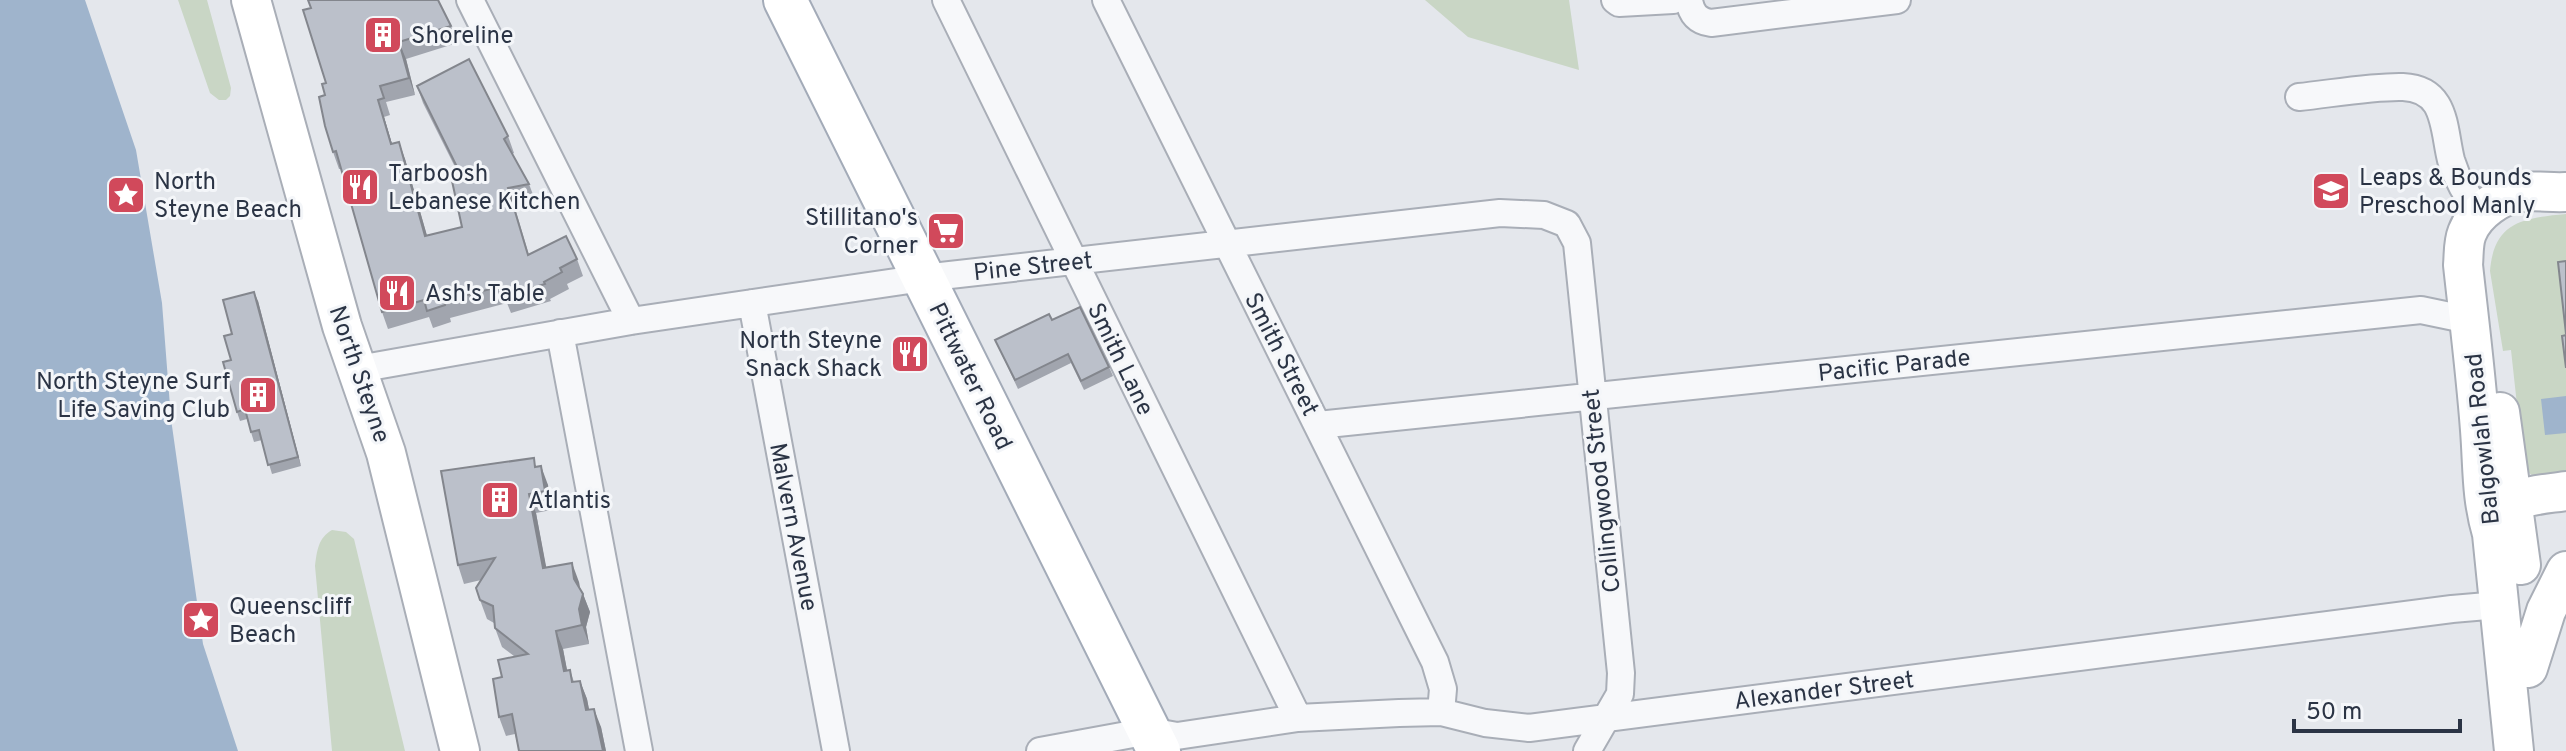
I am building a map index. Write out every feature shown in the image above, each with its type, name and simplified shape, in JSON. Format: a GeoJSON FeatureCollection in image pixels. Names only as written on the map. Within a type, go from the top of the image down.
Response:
{"type":"FeatureCollection","features":[{"type":"Feature","properties":{"kind":"main road","name":"North Steyne"},"geometry":{"type":"LineString","coordinates":[[251,0],[342,326],[386,453],[460,751]]}},
{"type":"Feature","properties":{"kind":"main road","name":"Pittwater Road"},"geometry":{"type":"LineString","coordinates":[[785,0],[1154,741]]}},
{"type":"Feature","properties":{"kind":"main road","name":"Balgowlah Road"},"geometry":{"type":"LineString","coordinates":[[2514,751],[2492,534],[2483,494],[2481,432],[2463,265],[2465,241],[2471,225],[2481,214],[2508,195],[2561,192]]}},
{"type":"Feature","properties":{"kind":"main road","name":"Balgowlah Road"},"geometry":{"type":"LineString","coordinates":[[2539,751],[2528,668],[2522,573],[2486,301],[2484,252],[2489,237],[2500,225],[2561,192]]}},
{"type":"Feature","properties":{"kind":"main road"},"geometry":{"type":"LineString","coordinates":[[2492,534],[2498,517],[2513,501],[2566,491]]}},
{"type":"Feature","properties":{"kind":"main road"},"geometry":{"type":"LineString","coordinates":[[2528,668],[2546,611],[2566,571]]}},
{"type":"Feature","properties":{"kind":"street"},"geometry":{"type":"LineString","coordinates":[[470,0],[631,321]]}},
{"type":"Feature","properties":{"kind":"street","name":"Smith Lane"},"geometry":{"type":"LineString","coordinates":[[946,0],[1298,718]]}},
{"type":"Feature","properties":{"kind":"street","name":"Smith Street"},"geometry":{"type":"LineString","coordinates":[[1106,0],[1435,662],[1443,689],[1441,712]]}},
{"type":"Feature","properties":{"kind":"street"},"geometry":{"type":"LineString","coordinates":[[1615,0],[1619,3],[1673,0]]}},
{"type":"Feature","properties":{"kind":"street"},"geometry":{"type":"LineString","coordinates":[[1689,0],[1696,17],[1711,23],[1897,0]]}},
{"type":"Feature","properties":{"kind":"street"},"geometry":{"type":"LineString","coordinates":[[2299,97],[2404,87],[2426,93],[2440,108],[2452,163],[2468,199],[2481,214]]}},
{"type":"Feature","properties":{"kind":"street","name":"Pine Street"},"geometry":{"type":"LineString","coordinates":[[358,369],[631,321],[923,278],[1500,213],[1544,215],[1567,224]]}},
{"type":"Feature","properties":{"kind":"street","name":"Collingwood Street"},"geometry":{"type":"LineString","coordinates":[[1567,224],[1577,243],[1621,673],[1620,694],[1587,751]]}},
{"type":"Feature","properties":{"kind":"street","name":"Malvern Avenue"},"geometry":{"type":"LineString","coordinates":[[752,303],[836,751]]}},
{"type":"Feature","properties":{"kind":"street","name":"Pacific Parade"},"geometry":{"type":"LineString","coordinates":[[1318,425],[2421,310],[2469,320]]}},
{"type":"Feature","properties":{"kind":"street"},"geometry":{"type":"LineString","coordinates":[[560,333],[639,751]]}},
{"type":"Feature","properties":{"kind":"street","name":"Alexander Street"},"geometry":{"type":"LineString","coordinates":[[1040,751],[1154,741],[1298,718],[1441,712],[1485,723],[1529,728],[2499,605]]}},
{"type":"Feature","properties":{"kind":"green space"},"geometry":{"type":"Polygon","coordinates":[[[178,0],[207,0],[231,88],[226,100],[219,100],[210,93],[178,0]]]}},
{"type":"Feature","properties":{"kind":"green space"},"geometry":{"type":"Polygon","coordinates":[[[1425,0],[1569,0],[1579,70],[1468,37],[1425,0]]]}},
{"type":"Feature","properties":{"kind":"green space"},"geometry":{"type":"Polygon","coordinates":[[[2566,214],[2566,473],[2533,476],[2524,469],[2511,350],[2503,351],[2490,271],[2498,242],[2514,225],[2566,214]]]}},
{"type":"Feature","properties":{"kind":"green space"},"geometry":{"type":"Polygon","coordinates":[[[332,530],[346,532],[354,539],[405,751],[332,751],[315,566],[321,541],[332,530]]]}},
{"type":"Feature","properties":{"kind":"water"},"geometry":{"type":"Polygon","coordinates":[[[0,0],[85,0],[136,150],[162,303],[171,419],[203,644],[238,751],[0,751],[0,0]]]}},
{"type":"Feature","properties":{"kind":"water"},"geometry":{"type":"Polygon","coordinates":[[[2566,396],[2566,433],[2545,435],[2541,399],[2566,396]]]}},
{"type":"Feature","properties":{"kind":"building"},"geometry":{"type":"Polygon","coordinates":[[[308,0],[438,0],[451,26],[399,42],[409,78],[380,86],[384,98],[378,100],[391,144],[399,142],[425,236],[462,227],[452,181],[462,177],[417,86],[469,59],[508,136],[504,139],[529,184],[508,188],[528,255],[566,236],[577,259],[560,268],[562,272],[545,284],[505,296],[502,286],[444,301],[445,305],[427,311],[424,300],[382,312],[336,151],[333,152],[325,126],[319,97],[325,95],[322,84],[326,83],[303,10],[311,8],[308,0]]]}},
{"type":"Feature","properties":{"kind":"building"},"geometry":{"type":"Polygon","coordinates":[[[2566,261],[2566,334],[2558,262],[2566,261]]]}},
{"type":"Feature","properties":{"kind":"building","name":"North Steyne Surf Life Saving Club"},"geometry":{"type":"Polygon","coordinates":[[[254,292],[298,457],[268,465],[259,430],[251,432],[245,409],[237,412],[223,362],[231,360],[224,336],[232,334],[223,300],[254,292]]]}},
{"type":"Feature","properties":{"kind":"building"},"geometry":{"type":"Polygon","coordinates":[[[1080,307],[1109,367],[1081,381],[1068,354],[1015,380],[995,340],[1049,314],[1052,320],[1080,307]]]}},
{"type":"Feature","properties":{"kind":"building"},"geometry":{"type":"Polygon","coordinates":[[[2566,335],[2566,368],[2562,336],[2566,335]]]}},
{"type":"Feature","properties":{"kind":"building"},"geometry":{"type":"Polygon","coordinates":[[[534,458],[535,467],[541,466],[545,491],[529,494],[543,568],[572,563],[574,579],[583,594],[579,609],[582,625],[556,631],[564,671],[570,670],[572,682],[580,681],[586,710],[594,709],[603,751],[519,751],[512,714],[499,717],[493,679],[502,677],[498,660],[528,654],[495,628],[493,606],[480,600],[476,588],[495,558],[458,565],[441,471],[534,458]]]}},
{"type":"Feature","properties":{"kind":"place","name":"Shoreline"},"geometry":{"type":"Point","coordinates":[383,35]}},
{"type":"Feature","properties":{"kind":"place","name":"Tarboosh Lebanese Kitchen"},"geometry":{"type":"Point","coordinates":[360,187]}},
{"type":"Feature","properties":{"kind":"place","name":"Leaps & Bounds Preschool Manly"},"geometry":{"type":"Point","coordinates":[2331,191]}},
{"type":"Feature","properties":{"kind":"place","name":"North Steyne Beach"},"geometry":{"type":"Point","coordinates":[126,195]}},
{"type":"Feature","properties":{"kind":"place","name":"Stillitano's Corner"},"geometry":{"type":"Point","coordinates":[946,231]}},
{"type":"Feature","properties":{"kind":"place","name":"Ash's Table"},"geometry":{"type":"Point","coordinates":[397,293]}},
{"type":"Feature","properties":{"kind":"place","name":"North Steyne Snack Shack"},"geometry":{"type":"Point","coordinates":[910,354]}},
{"type":"Feature","properties":{"kind":"place","name":"North Steyne Surf Life Saving Club"},"geometry":{"type":"Point","coordinates":[258,395]}},
{"type":"Feature","properties":{"kind":"place","name":"Atlantis"},"geometry":{"type":"Point","coordinates":[500,500]}},
{"type":"Feature","properties":{"kind":"place","name":"Queenscliff Beach"},"geometry":{"type":"Point","coordinates":[201,620]}}]}
